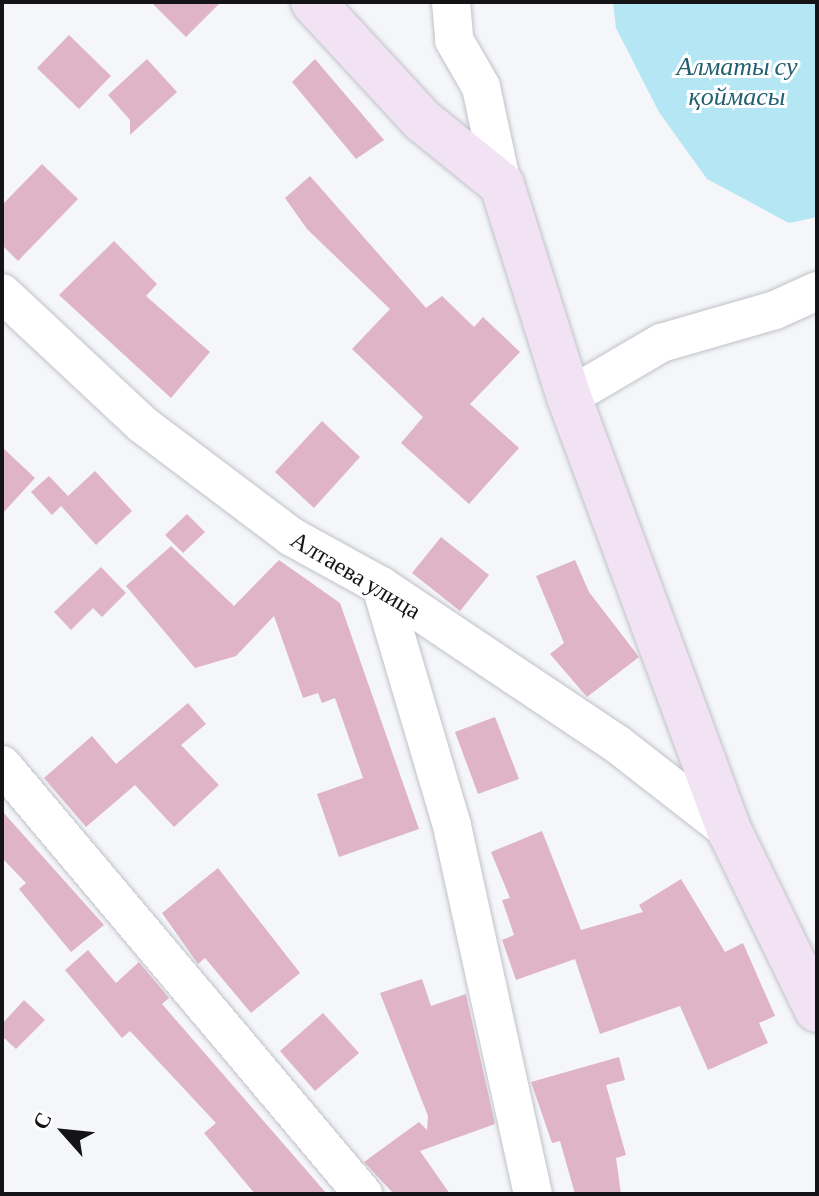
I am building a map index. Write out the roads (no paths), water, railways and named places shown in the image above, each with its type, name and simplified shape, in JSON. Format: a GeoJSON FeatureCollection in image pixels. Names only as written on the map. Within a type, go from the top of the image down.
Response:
{"type":"FeatureCollection","features":[{"type":"Feature","properties":{"kind":"street"},"geometry":{"type":"LineString","coordinates":[[313,2],[423,121],[502,185]]}},
{"type":"Feature","properties":{"kind":"street"},"geometry":{"type":"LineString","coordinates":[[451,2],[454,40],[481,87],[502,185],[569,397],[730,832],[817,1010]]}},
{"type":"Feature","properties":{"kind":"street"},"geometry":{"type":"LineString","coordinates":[[569,397],[661,343],[775,310],[817,291]]}},
{"type":"Feature","properties":{"kind":"street","name":"Алтаева улица"},"geometry":{"type":"LineString","coordinates":[[2,293],[153,433],[292,537],[381,586],[617,744],[730,832]]}},
{"type":"Feature","properties":{"kind":"street"},"geometry":{"type":"LineString","coordinates":[[381,586],[452,826],[533,1194]]}},
{"type":"Feature","properties":{"kind":"street"},"geometry":{"type":"LineString","coordinates":[[2,765],[363,1194]]}},
{"type":"Feature","properties":{"kind":"water","name":"Алматы су қоймасы"},"geometry":{"type":"Polygon","coordinates":[[[613,2],[817,2],[817,217],[789,223],[707,179],[659,112],[616,28],[613,2]]]}}]}
